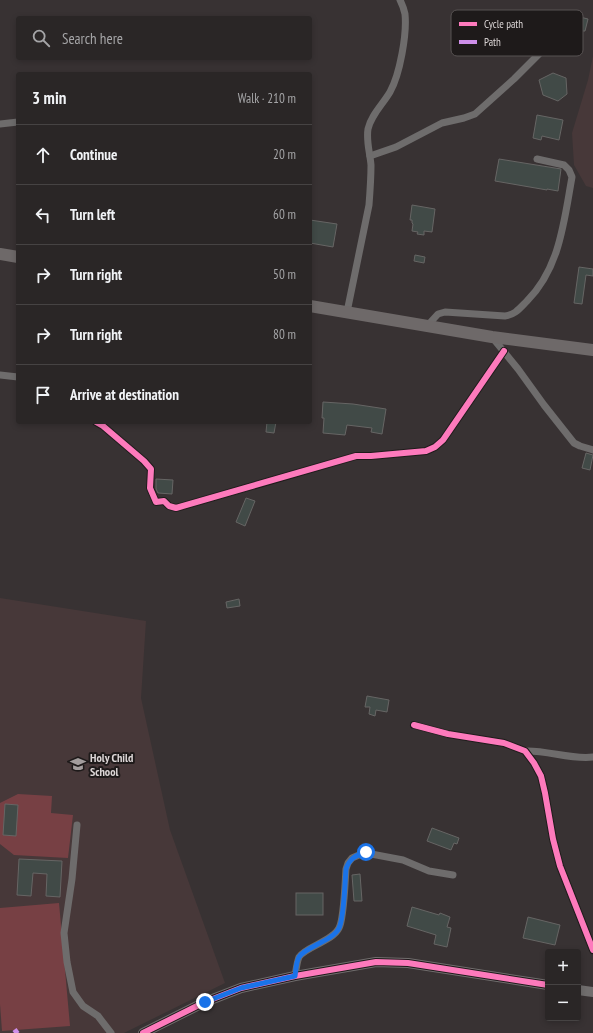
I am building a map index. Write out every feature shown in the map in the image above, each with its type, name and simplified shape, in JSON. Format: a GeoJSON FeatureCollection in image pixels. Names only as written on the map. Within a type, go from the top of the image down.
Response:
{"type":"FeatureCollection","features":[{"type":"Feature","properties":{"kind":"highway"},"geometry":{"type":"LineString","coordinates":[[0,254],[16,257]]}},
{"type":"Feature","properties":{"kind":"highway"},"geometry":{"type":"LineString","coordinates":[[312,306],[492,337],[593,350]]}},
{"type":"Feature","properties":{"kind":"street"},"geometry":{"type":"LineString","coordinates":[[347,312],[371,189],[370,156],[367,137],[369,127],[394,84],[406,30],[405,12],[400,0]]}},
{"type":"Feature","properties":{"kind":"street"},"geometry":{"type":"LineString","coordinates":[[370,156],[396,147],[442,123],[474,114],[514,79],[537,56]]}},
{"type":"Feature","properties":{"kind":"street"},"geometry":{"type":"LineString","coordinates":[[0,124],[16,122]]}},
{"type":"Feature","properties":{"kind":"street"},"geometry":{"type":"LineString","coordinates":[[427,326],[438,314],[445,312],[505,316],[512,315],[537,291],[555,258],[572,177],[569,170],[564,165],[537,160]]}},
{"type":"Feature","properties":{"kind":"street"},"geometry":{"type":"LineString","coordinates":[[492,337],[574,443],[593,450]]}},
{"type":"Feature","properties":{"kind":"street"},"geometry":{"type":"LineString","coordinates":[[100,424],[144,461],[151,470],[150,488],[156,502],[164,501],[169,506],[176,508],[356,456],[426,451],[435,447],[443,440],[504,351]]}},
{"type":"Feature","properties":{"kind":"street"},"geometry":{"type":"LineString","coordinates":[[0,375],[16,377]]}},
{"type":"Feature","properties":{"kind":"street"},"geometry":{"type":"LineString","coordinates":[[414,725],[448,734],[504,743],[525,751],[536,751],[577,757],[593,757]]}},
{"type":"Feature","properties":{"kind":"street"},"geometry":{"type":"LineString","coordinates":[[525,751],[541,776],[553,839],[560,866],[593,950]]}},
{"type":"Feature","properties":{"kind":"street"},"geometry":{"type":"LineString","coordinates":[[77,825],[72,879],[64,933],[67,962],[73,992],[83,1006],[98,1016],[111,1033]]}},
{"type":"Feature","properties":{"kind":"street"},"geometry":{"type":"LineString","coordinates":[[295,976],[299,957],[302,953],[323,942],[338,930],[342,919],[346,869],[352,858],[366,852],[403,860],[429,871],[453,875]]}},
{"type":"Feature","properties":{"kind":"street"},"geometry":{"type":"LineString","coordinates":[[143,1033],[205,1002],[241,988],[295,976],[376,962],[408,963],[545,985]]}},
{"type":"Feature","properties":{"kind":"street"},"geometry":{"type":"LineString","coordinates":[[581,990],[593,992]]}},
{"type":"Feature","properties":{"kind":"shaded area"},"geometry":{"type":"Polygon","coordinates":[[[593,56],[593,188],[586,186],[574,165],[572,133],[588,80],[593,56]]]}},
{"type":"Feature","properties":{"kind":"shaded area","name":"Holy Child School"},"geometry":{"type":"Polygon","coordinates":[[[0,598],[146,621],[141,698],[170,830],[225,983],[124,1033],[0,1033],[0,598]]]}},
{"type":"Feature","properties":{"kind":"shaded area"},"geometry":{"type":"Polygon","coordinates":[[[18,794],[52,796],[51,813],[73,815],[68,858],[14,855],[0,844],[0,803],[18,794]]]}},
{"type":"Feature","properties":{"kind":"shaded area"},"geometry":{"type":"Polygon","coordinates":[[[59,903],[70,1026],[2,1031],[0,1004],[0,908],[59,903]]]}},
{"type":"Feature","properties":{"kind":"building"},"geometry":{"type":"Polygon","coordinates":[[[583,18],[588,19],[585,31],[583,31],[583,18]]]}},
{"type":"Feature","properties":{"kind":"building"},"geometry":{"type":"Polygon","coordinates":[[[553,73],[566,78],[567,94],[558,101],[543,95],[539,80],[553,73]]]}},
{"type":"Feature","properties":{"kind":"building"},"geometry":{"type":"Polygon","coordinates":[[[537,115],[563,120],[559,140],[542,136],[541,140],[533,138],[537,115]]]}},
{"type":"Feature","properties":{"kind":"building"},"geometry":{"type":"Polygon","coordinates":[[[499,159],[561,169],[558,191],[495,181],[499,159]]]}},
{"type":"Feature","properties":{"kind":"building"},"geometry":{"type":"Polygon","coordinates":[[[412,205],[435,209],[432,232],[424,231],[424,235],[417,234],[418,232],[412,231],[413,224],[412,220],[410,220],[412,205]]]}},
{"type":"Feature","properties":{"kind":"building"},"geometry":{"type":"Polygon","coordinates":[[[312,220],[337,224],[333,247],[312,243],[312,220]]]}},
{"type":"Feature","properties":{"kind":"building"},"geometry":{"type":"Polygon","coordinates":[[[415,255],[425,257],[424,263],[414,261],[415,255]]]}},
{"type":"Feature","properties":{"kind":"building"},"geometry":{"type":"Polygon","coordinates":[[[579,267],[593,269],[593,276],[586,275],[582,304],[574,303],[579,267]]]}},
{"type":"Feature","properties":{"kind":"building"},"geometry":{"type":"Polygon","coordinates":[[[323,402],[353,404],[386,409],[382,434],[371,432],[372,428],[347,425],[345,435],[323,433],[323,402]]]}},
{"type":"Feature","properties":{"kind":"building"},"geometry":{"type":"Polygon","coordinates":[[[267,424],[276,424],[274,433],[266,432],[267,424]]]}},
{"type":"Feature","properties":{"kind":"building"},"geometry":{"type":"Polygon","coordinates":[[[586,453],[593,455],[590,470],[582,468],[586,453]]]}},
{"type":"Feature","properties":{"kind":"building"},"geometry":{"type":"Polygon","coordinates":[[[156,479],[173,480],[172,494],[158,493],[156,489],[156,479]]]}},
{"type":"Feature","properties":{"kind":"building"},"geometry":{"type":"Polygon","coordinates":[[[246,498],[255,501],[245,526],[236,522],[246,498]]]}},
{"type":"Feature","properties":{"kind":"building"},"geometry":{"type":"Polygon","coordinates":[[[239,599],[240,606],[227,608],[226,602],[239,599]]]}},
{"type":"Feature","properties":{"kind":"building"},"geometry":{"type":"Polygon","coordinates":[[[367,696],[389,700],[387,712],[376,710],[375,716],[369,714],[370,707],[365,707],[367,696]]]}},
{"type":"Feature","properties":{"kind":"building"},"geometry":{"type":"Polygon","coordinates":[[[5,804],[18,805],[16,836],[3,835],[5,804]]]}},
{"type":"Feature","properties":{"kind":"building"},"geometry":{"type":"Polygon","coordinates":[[[432,828],[459,838],[457,844],[454,843],[451,850],[427,841],[432,828]]]}},
{"type":"Feature","properties":{"kind":"building"},"geometry":{"type":"Polygon","coordinates":[[[19,859],[62,861],[60,897],[46,896],[47,874],[33,873],[31,896],[17,895],[19,859]]]}},
{"type":"Feature","properties":{"kind":"building"},"geometry":{"type":"Polygon","coordinates":[[[360,874],[362,901],[354,901],[352,875],[360,874]]]}},
{"type":"Feature","properties":{"kind":"building"},"geometry":{"type":"Polygon","coordinates":[[[296,893],[323,893],[323,915],[296,915],[296,893]]]}},
{"type":"Feature","properties":{"kind":"building"},"geometry":{"type":"Polygon","coordinates":[[[412,907],[439,915],[440,913],[450,917],[447,927],[451,928],[447,947],[434,944],[436,935],[407,926],[412,907]]]}},
{"type":"Feature","properties":{"kind":"building"},"geometry":{"type":"Polygon","coordinates":[[[528,917],[560,925],[555,945],[523,938],[528,917]]]}},
{"type":"Feature","properties":{"kind":"marked path"},"geometry":{"type":"LineString","coordinates":[[14,1033],[18,1030]]}},
{"type":"Feature","properties":{"kind":"cycle path"},"geometry":{"type":"LineString","coordinates":[[100,424],[144,461],[151,469],[150,488],[156,502],[164,501],[169,506],[176,508],[356,456],[426,451],[435,447],[443,440],[504,351]]}},
{"type":"Feature","properties":{"kind":"cycle path"},"geometry":{"type":"LineString","coordinates":[[414,725],[448,734],[504,743],[525,751],[541,776],[553,839],[560,866],[593,950]]}},
{"type":"Feature","properties":{"kind":"cycle path"},"geometry":{"type":"LineString","coordinates":[[143,1033],[205,1002],[241,988],[295,976],[376,962],[408,963],[545,985]]}},
{"type":"Feature","properties":{"kind":"place","name":"Holy Child School"},"geometry":{"type":"Point","coordinates":[78,764]}},
{"type":"Feature","properties":{"kind":"route"},"geometry":{"type":"LineString","coordinates":[[205,1002],[241,988],[295,976],[299,957],[302,953],[323,942],[338,930],[342,919],[346,869],[348,863],[352,858],[366,852]]}}]}
